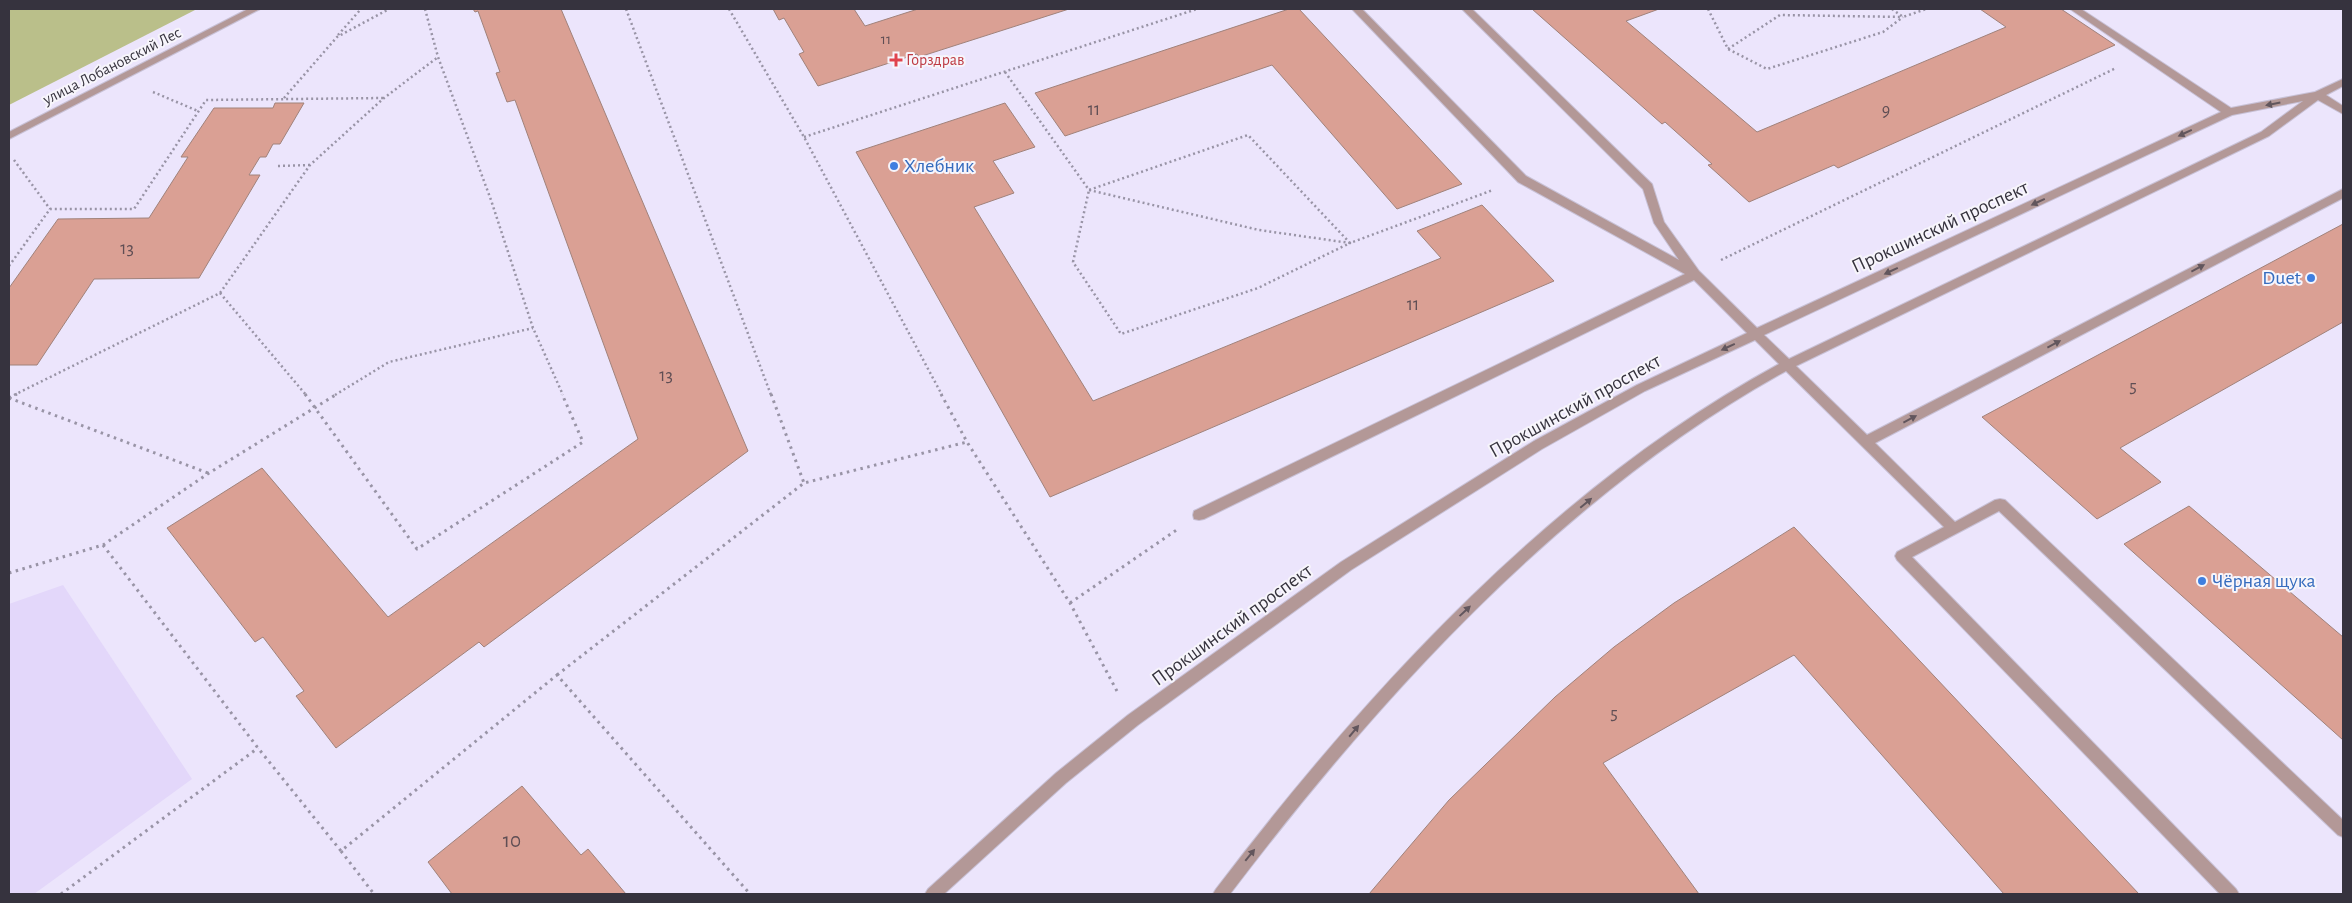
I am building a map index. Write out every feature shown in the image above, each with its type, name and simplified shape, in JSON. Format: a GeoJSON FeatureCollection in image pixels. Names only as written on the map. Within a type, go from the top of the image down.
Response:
{"type":"FeatureCollection","features":[{"type":"Feature","properties":{"kind":"street","name":"улица Лобановский Лес"},"geometry":{"type":"LineString","coordinates":[[9,136],[255,9]]}},
{"type":"Feature","properties":{"kind":"street"},"geometry":{"type":"LineString","coordinates":[[1357,9],[1522,179],[1695,274]]}},
{"type":"Feature","properties":{"kind":"street"},"geometry":{"type":"LineString","coordinates":[[1467,9],[1648,187],[1659,223],[1695,274],[1867,441],[1953,528]]}},
{"type":"Feature","properties":{"kind":"street"},"geometry":{"type":"LineString","coordinates":[[2075,9],[2229,112]]}},
{"type":"Feature","properties":{"kind":"street","name":"Прокшинский проспект"},"geometry":{"type":"LineString","coordinates":[[1221,894],[1248,858],[1384,695],[1458,617],[1534,547],[1608,484],[1685,426],[1788,365],[2265,134],[2318,95],[2343,82]]}},
{"type":"Feature","properties":{"kind":"street"},"geometry":{"type":"LineString","coordinates":[[2318,95],[2343,111]]}},
{"type":"Feature","properties":{"kind":"street","name":"Прокшинский проспект"},"geometry":{"type":"LineString","coordinates":[[933,894],[1061,778],[1133,720],[1346,566],[1438,506],[1538,445],[1641,388],[2229,112],[2318,95]]}},
{"type":"Feature","properties":{"kind":"street"},"geometry":{"type":"LineString","coordinates":[[1867,441],[2343,193]]}},
{"type":"Feature","properties":{"kind":"street"},"geometry":{"type":"LineString","coordinates":[[1199,515],[1695,274]]}},
{"type":"Feature","properties":{"kind":"street"},"geometry":{"type":"LineString","coordinates":[[2231,894],[1902,556],[2000,504],[2343,830]]}},
{"type":"Feature","properties":{"kind":"path"},"geometry":{"type":"LineString","coordinates":[[284,99],[361,9]]}},
{"type":"Feature","properties":{"kind":"path"},"geometry":{"type":"LineString","coordinates":[[336,37],[389,9]]}},
{"type":"Feature","properties":{"kind":"path"},"geometry":{"type":"LineString","coordinates":[[220,293],[316,407],[417,549],[583,442],[533,328],[491,200],[438,57],[424,9]]}},
{"type":"Feature","properties":{"kind":"path"},"geometry":{"type":"LineString","coordinates":[[626,9],[804,483]]}},
{"type":"Feature","properties":{"kind":"path"},"geometry":{"type":"LineString","coordinates":[[729,9],[804,137],[966,442],[1070,603],[1133,720]]}},
{"type":"Feature","properties":{"kind":"path"},"geometry":{"type":"LineString","coordinates":[[804,137],[1197,9]]}},
{"type":"Feature","properties":{"kind":"path"},"geometry":{"type":"LineString","coordinates":[[1708,9],[1728,49],[1767,69],[1883,32],[1904,17],[1926,9]]}},
{"type":"Feature","properties":{"kind":"path"},"geometry":{"type":"LineString","coordinates":[[1892,9],[1904,17]]}},
{"type":"Feature","properties":{"kind":"path"},"geometry":{"type":"LineString","coordinates":[[1728,49],[1780,15],[1904,17]]}},
{"type":"Feature","properties":{"kind":"path"},"geometry":{"type":"LineString","coordinates":[[9,398],[220,293],[310,165],[384,98],[438,57]]}},
{"type":"Feature","properties":{"kind":"path"},"geometry":{"type":"LineString","coordinates":[[1695,274],[2116,68]]}},
{"type":"Feature","properties":{"kind":"path"},"geometry":{"type":"LineString","coordinates":[[1005,72],[1089,190],[1258,230],[1350,243]]}},
{"type":"Feature","properties":{"kind":"path"},"geometry":{"type":"LineString","coordinates":[[120,78],[198,111]]}},
{"type":"Feature","properties":{"kind":"path"},"geometry":{"type":"LineString","coordinates":[[50,209],[134,209],[206,100],[384,98]]}},
{"type":"Feature","properties":{"kind":"path"},"geometry":{"type":"LineString","coordinates":[[1089,190],[1248,135],[1350,243]]}},
{"type":"Feature","properties":{"kind":"path"},"geometry":{"type":"LineString","coordinates":[[9,153],[50,209]]}},
{"type":"Feature","properties":{"kind":"path"},"geometry":{"type":"LineString","coordinates":[[278,166],[310,165]]}},
{"type":"Feature","properties":{"kind":"path"},"geometry":{"type":"LineString","coordinates":[[1089,190],[1072,262],[1120,334],[1258,288],[1350,243],[1522,179]]}},
{"type":"Feature","properties":{"kind":"path"},"geometry":{"type":"LineString","coordinates":[[9,266],[50,209]]}},
{"type":"Feature","properties":{"kind":"path"},"geometry":{"type":"LineString","coordinates":[[9,573],[103,545],[209,473],[388,362],[533,328]]}},
{"type":"Feature","properties":{"kind":"path"},"geometry":{"type":"LineString","coordinates":[[9,398],[209,473]]}},
{"type":"Feature","properties":{"kind":"path"},"geometry":{"type":"LineString","coordinates":[[341,851],[557,676],[804,483],[966,442]]}},
{"type":"Feature","properties":{"kind":"path"},"geometry":{"type":"LineString","coordinates":[[1070,603],[1199,515]]}},
{"type":"Feature","properties":{"kind":"path"},"geometry":{"type":"LineString","coordinates":[[103,545],[258,748],[374,894]]}},
{"type":"Feature","properties":{"kind":"path"},"geometry":{"type":"LineString","coordinates":[[557,676],[750,894]]}},
{"type":"Feature","properties":{"kind":"path"},"geometry":{"type":"LineString","coordinates":[[61,894],[258,748]]}},
{"type":"Feature","properties":{"kind":"shaded area"},"geometry":{"type":"Polygon","coordinates":[[[63,585],[192,779],[34,894],[9,894],[9,604],[63,585]]]}},
{"type":"Feature","properties":{"kind":"green space"},"geometry":{"type":"Polygon","coordinates":[[[9,9],[197,9],[9,105],[9,9]]]}},
{"type":"Feature","properties":{"kind":"building"},"geometry":{"type":"Polygon","coordinates":[[[473,9],[561,9],[748,451],[484,647],[479,642],[336,748],[296,696],[304,691],[263,637],[255,642],[167,528],[262,468],[388,617],[638,439],[515,100],[507,102],[496,73],[500,72],[478,11],[475,12],[473,9]]]}},
{"type":"Feature","properties":{"kind":"building"},"geometry":{"type":"Polygon","coordinates":[[[773,9],[854,9],[865,26],[918,9],[1069,9],[919,57],[917,54],[818,86],[799,54],[804,52],[784,18],[779,20],[773,9]]]}},
{"type":"Feature","properties":{"kind":"building"},"geometry":{"type":"Polygon","coordinates":[[[1289,9],[1299,9],[1462,184],[1397,209],[1272,65],[1065,136],[1035,93],[1289,9]]]}},
{"type":"Feature","properties":{"kind":"building"},"geometry":{"type":"Polygon","coordinates":[[[1532,9],[1659,9],[1626,21],[1757,132],[2006,27],[1980,9],[2061,9],[2115,45],[1838,168],[1834,165],[1749,202],[1708,165],[1712,164],[1665,122],[1662,124],[1532,9]]]}},
{"type":"Feature","properties":{"kind":"building"},"geometry":{"type":"Polygon","coordinates":[[[275,103],[304,103],[280,144],[273,144],[266,157],[260,157],[249,175],[260,175],[199,278],[94,279],[37,365],[9,365],[9,288],[58,219],[149,218],[188,157],[181,157],[214,108],[273,108],[275,103]]]}},
{"type":"Feature","properties":{"kind":"building"},"geometry":{"type":"Polygon","coordinates":[[[1005,103],[1035,147],[993,161],[1014,193],[974,207],[1093,401],[1441,258],[1417,231],[1482,205],[1554,281],[1050,497],[856,152],[1005,103]]]}},
{"type":"Feature","properties":{"kind":"building"},"geometry":{"type":"Polygon","coordinates":[[[2343,224],[2343,322],[2120,448],[2161,482],[2097,519],[1982,417],[2343,224]]]}},
{"type":"Feature","properties":{"kind":"building"},"geometry":{"type":"Polygon","coordinates":[[[2189,506],[2343,637],[2343,740],[2124,544],[2189,506]]]}},
{"type":"Feature","properties":{"kind":"building"},"geometry":{"type":"Polygon","coordinates":[[[1794,527],[2139,894],[2004,894],[1794,655],[1603,763],[1699,894],[1369,894],[1449,800],[1555,697],[1614,647],[1674,603],[1794,527]]]}},
{"type":"Feature","properties":{"kind":"building"},"geometry":{"type":"Polygon","coordinates":[[[522,786],[581,855],[588,849],[626,894],[452,894],[428,862],[522,786]]]}},
{"type":"Feature","properties":{"kind":"place","name":"Горздрав"},"geometry":{"type":"Point","coordinates":[896,60]}},
{"type":"Feature","properties":{"kind":"place","name":"Хлебник"},"geometry":{"type":"Point","coordinates":[894,166]}},
{"type":"Feature","properties":{"kind":"place","name":"Duet"},"geometry":{"type":"Point","coordinates":[2311,278]}},
{"type":"Feature","properties":{"kind":"place","name":"Чёрная щука"},"geometry":{"type":"Point","coordinates":[2202,581]}}]}
